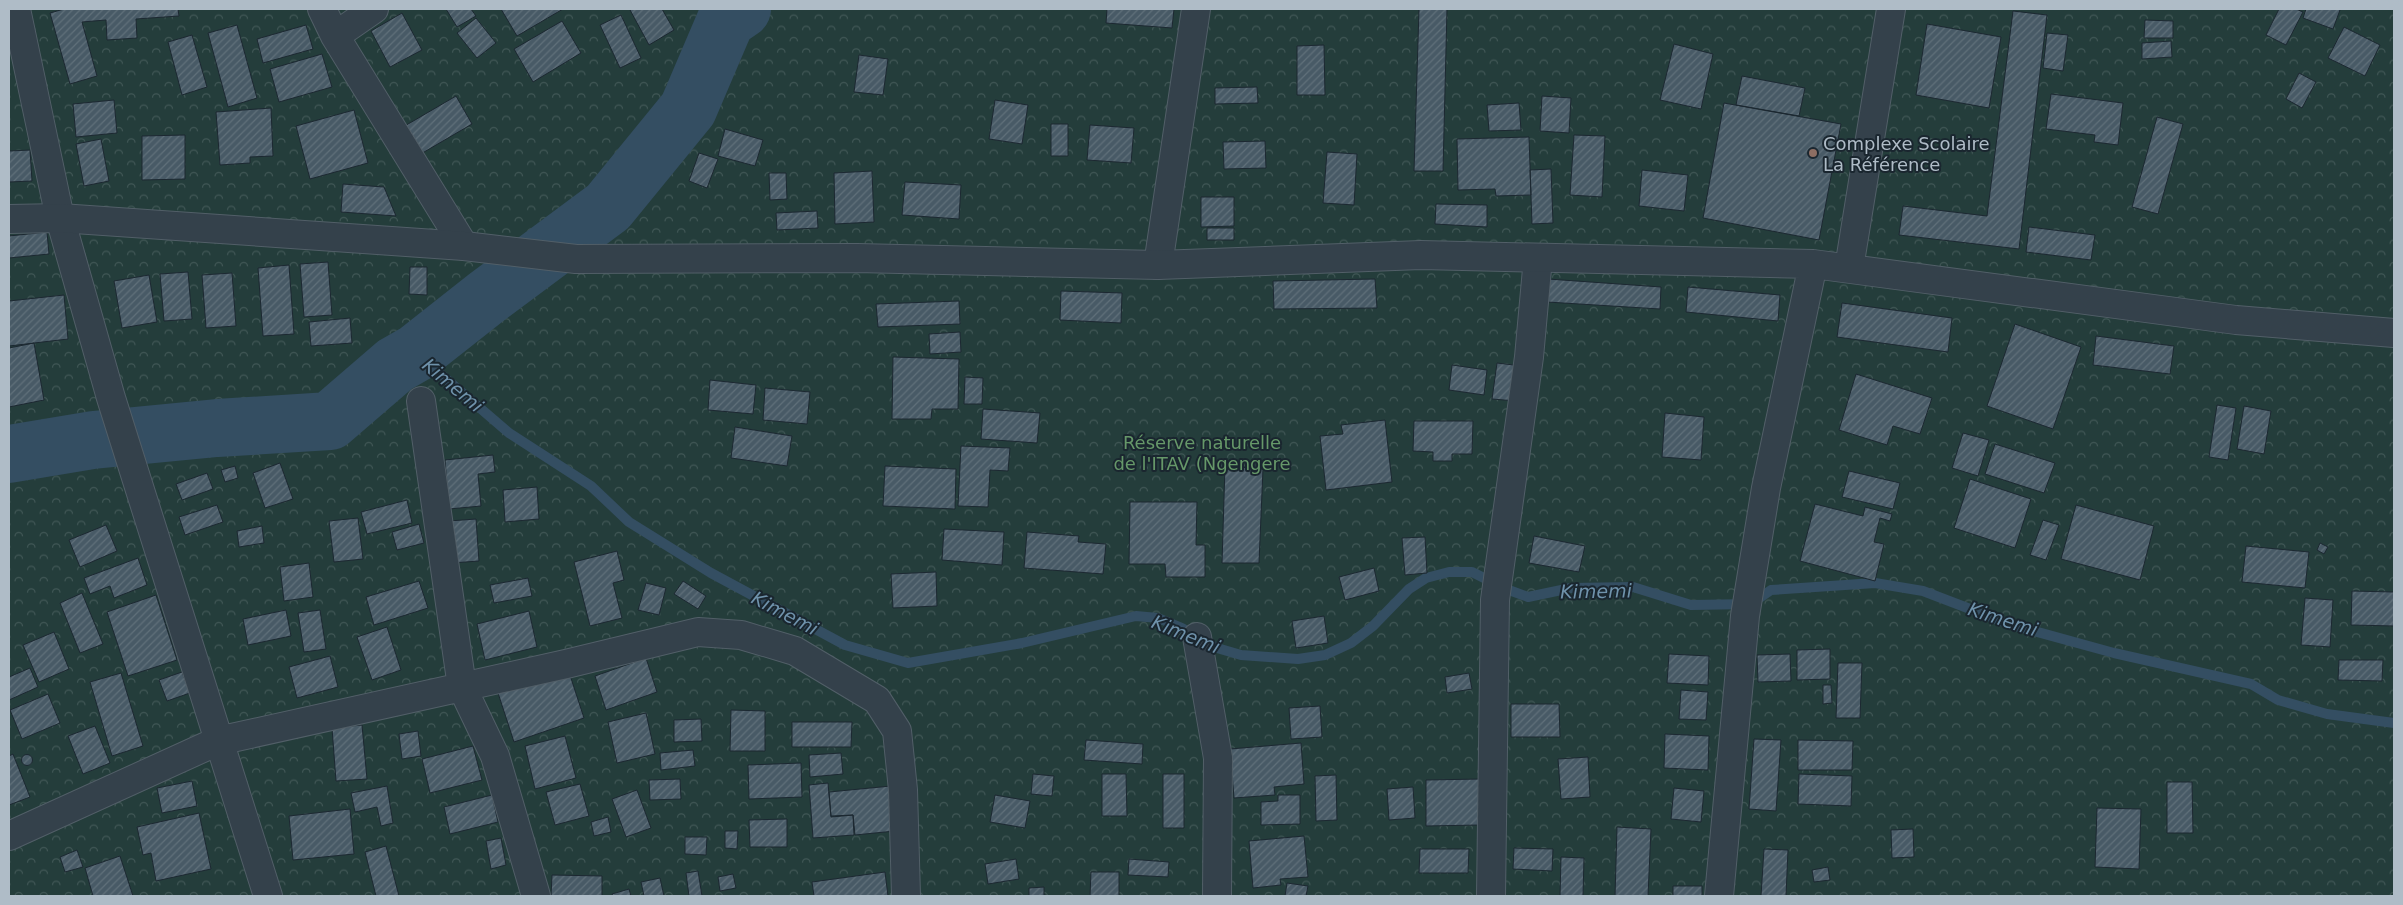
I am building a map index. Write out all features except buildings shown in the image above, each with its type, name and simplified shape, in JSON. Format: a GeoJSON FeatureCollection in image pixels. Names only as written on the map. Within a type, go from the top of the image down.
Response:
{"type":"FeatureCollection","features":[{"type":"Feature","properties":{"kind":"street"},"geometry":{"type":"LineString","coordinates":[[16,9],[60,218],[111,398],[268,896]]}},
{"type":"Feature","properties":{"kind":"street"},"geometry":{"type":"LineString","coordinates":[[322,9],[335,36],[464,246]]}},
{"type":"Feature","properties":{"kind":"street"},"geometry":{"type":"LineString","coordinates":[[335,36],[374,9]]}},
{"type":"Feature","properties":{"kind":"street"},"geometry":{"type":"LineString","coordinates":[[1158,265],[1196,9]]}},
{"type":"Feature","properties":{"kind":"street"},"geometry":{"type":"LineString","coordinates":[[1848,268],[1891,9]]}},
{"type":"Feature","properties":{"kind":"street"},"geometry":{"type":"LineString","coordinates":[[9,219],[60,218],[464,246],[576,259],[858,258],[1158,265],[1421,255],[1813,264],[2236,320],[2394,333]]}},
{"type":"Feature","properties":{"kind":"street"},"geometry":{"type":"LineString","coordinates":[[1491,896],[1494,600],[1529,357],[1538,258]]}},
{"type":"Feature","properties":{"kind":"street"},"geometry":{"type":"LineString","coordinates":[[1720,896],[1749,586],[1766,488],[1813,264]]}},
{"type":"Feature","properties":{"kind":"street"},"geometry":{"type":"LineString","coordinates":[[421,401],[462,687],[495,756],[536,896]]}},
{"type":"Feature","properties":{"kind":"street"},"geometry":{"type":"LineString","coordinates":[[9,836],[218,741],[698,632],[741,635],[795,651],[877,700],[897,731],[903,790],[906,896]]}},
{"type":"Feature","properties":{"kind":"street"},"geometry":{"type":"LineString","coordinates":[[1197,637],[1218,758],[1217,896]]}},
{"type":"Feature","properties":{"kind":"green space","name":"Réserve naturelle de l'ITAV (Ngengere"},"geometry":{"type":"Polygon","coordinates":[[[9,9],[2394,9],[2394,896],[9,896],[9,9]]]}},
{"type":"Feature","properties":{"kind":"waterway"},"geometry":{"type":"LineString","coordinates":[[9,454],[93,440],[217,428],[330,421],[395,365],[416,353],[487,297],[608,207],[688,109],[726,20],[742,9]]}},
{"type":"Feature","properties":{"kind":"waterway","name":"Kimemi"},"geometry":{"type":"LineString","coordinates":[[416,353],[509,433],[591,486],[629,522],[711,573],[845,645],[908,663],[1022,643],[1136,616],[1158,618],[1182,628],[1217,648],[1241,655],[1298,659],[1325,655],[1351,643],[1373,626],[1409,589],[1426,578],[1449,572],[1472,572],[1506,589],[1528,597],[1571,588],[1633,587],[1691,605],[1751,604],[1771,590],[1875,583],[1923,591],[2012,625],[2114,653],[2251,684],[2278,700],[2327,714],[2394,723]]}},
{"type":"Feature","properties":{"kind":"place","name":"Complexe Scolaire La Référence"},"geometry":{"type":"Point","coordinates":[1813,153]}}]}
